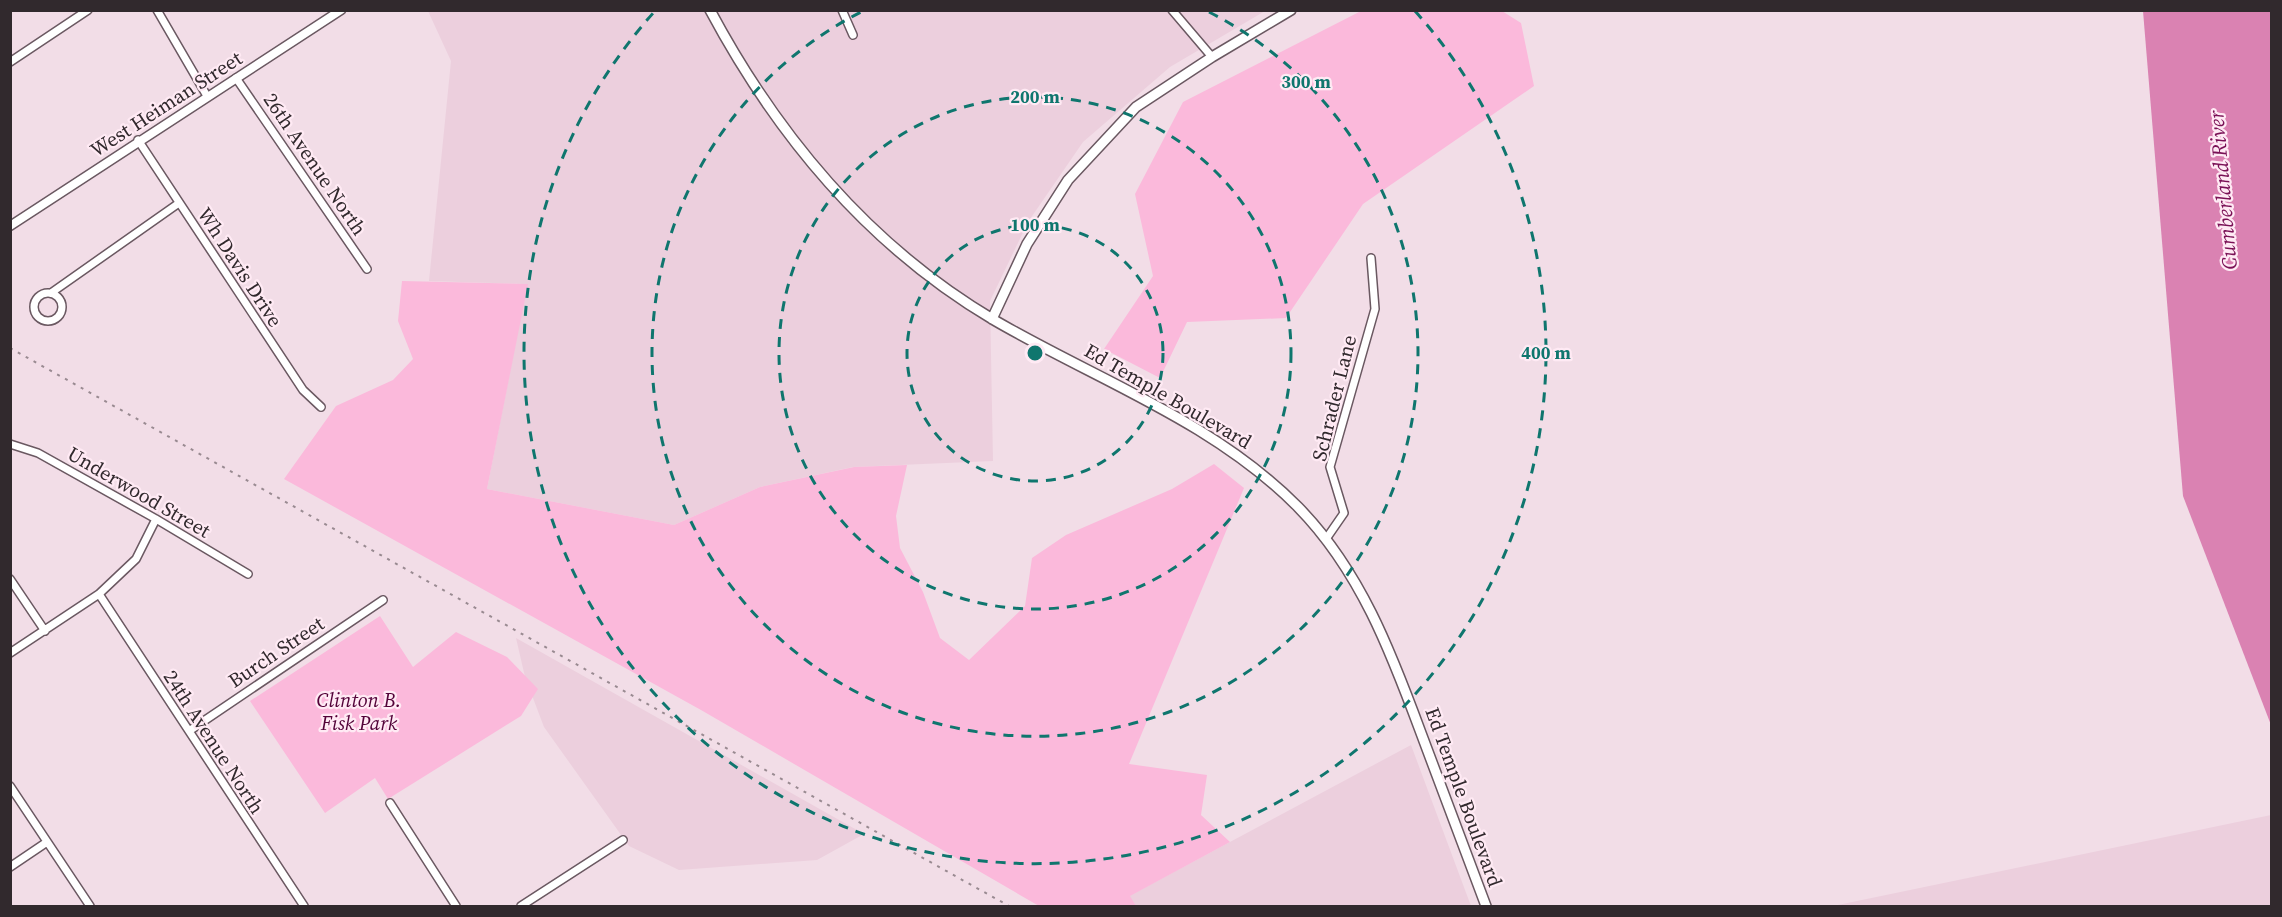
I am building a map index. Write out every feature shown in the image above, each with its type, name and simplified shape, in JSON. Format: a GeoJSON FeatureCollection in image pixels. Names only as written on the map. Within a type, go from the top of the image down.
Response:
{"type":"FeatureCollection","features":[{"type":"Feature","properties":{"kind":"main road","name":"Ed Temple Boulevard"},"geometry":{"type":"LineString","coordinates":[[710,10],[753,86],[816,170],[874,231],[922,272],[992,319],[1210,436],[1248,462],[1298,507],[1326,539],[1367,601],[1388,644],[1486,906]]}},
{"type":"Feature","properties":{"kind":"main road"},"geometry":{"type":"LineString","coordinates":[[992,319],[1027,244],[1068,180],[1136,107],[1212,57],[1291,10]]}},
{"type":"Feature","properties":{"kind":"street"},"geometry":{"type":"LineString","coordinates":[[10,62],[88,10]]}},
{"type":"Feature","properties":{"kind":"street"},"geometry":{"type":"LineString","coordinates":[[157,10],[207,96]]}},
{"type":"Feature","properties":{"kind":"street","name":"West Heiman Street"},"geometry":{"type":"LineString","coordinates":[[10,226],[138,140],[341,10]]}},
{"type":"Feature","properties":{"kind":"street"},"geometry":{"type":"LineString","coordinates":[[842,10],[853,35]]}},
{"type":"Feature","properties":{"kind":"street"},"geometry":{"type":"LineString","coordinates":[[1172,10],[1212,57]]}},
{"type":"Feature","properties":{"kind":"street","name":"26th Avenue North"},"geometry":{"type":"LineString","coordinates":[[236,78],[367,269]]}},
{"type":"Feature","properties":{"kind":"street","name":"Wh Davis Drive"},"geometry":{"type":"LineString","coordinates":[[138,140],[296,381],[321,407]]}},
{"type":"Feature","properties":{"kind":"street"},"geometry":{"type":"LineString","coordinates":[[51,293],[58,298],[61,310],[53,320],[44,320],[34,310],[35,301],[41,294],[51,293],[179,203]]}},
{"type":"Feature","properties":{"kind":"street","name":"Schrader Lane"},"geometry":{"type":"LineString","coordinates":[[1326,539],[1344,513],[1330,467],[1375,309],[1371,258]]}},
{"type":"Feature","properties":{"kind":"street","name":"Underwood Street"},"geometry":{"type":"LineString","coordinates":[[10,444],[38,453],[248,574]]}},
{"type":"Feature","properties":{"kind":"street"},"geometry":{"type":"LineString","coordinates":[[10,653],[99,594],[136,559],[156,519]]}},
{"type":"Feature","properties":{"kind":"street"},"geometry":{"type":"LineString","coordinates":[[10,579],[45,631]]}},
{"type":"Feature","properties":{"kind":"street","name":"24th Avenue North"},"geometry":{"type":"LineString","coordinates":[[99,594],[304,906]]}},
{"type":"Feature","properties":{"kind":"street","name":"Burch Street"},"geometry":{"type":"LineString","coordinates":[[189,731],[383,600]]}},
{"type":"Feature","properties":{"kind":"street"},"geometry":{"type":"LineString","coordinates":[[10,786],[90,906]]}},
{"type":"Feature","properties":{"kind":"street"},"geometry":{"type":"LineString","coordinates":[[390,803],[456,906]]}},
{"type":"Feature","properties":{"kind":"street"},"geometry":{"type":"LineString","coordinates":[[521,906],[622,840]]}},
{"type":"Feature","properties":{"kind":"street"},"geometry":{"type":"LineString","coordinates":[[10,867],[47,842]]}},
{"type":"Feature","properties":{"kind":"shaded area"},"geometry":{"type":"Polygon","coordinates":[[[428,11],[1265,11],[1170,67],[1083,142],[1028,222],[990,301],[993,461],[853,467],[760,487],[674,525],[487,489],[527,284],[429,281],[451,61],[428,11]]]}},
{"type":"Feature","properties":{"kind":"shaded area"},"geometry":{"type":"Polygon","coordinates":[[[516,638],[864,834],[817,860],[679,870],[629,846],[544,727],[525,677],[516,638]]]}},
{"type":"Feature","properties":{"kind":"shaded area"},"geometry":{"type":"Polygon","coordinates":[[[1411,745],[1471,906],[1136,906],[1129,896],[1411,745]]]}},
{"type":"Feature","properties":{"kind":"shaded area"},"geometry":{"type":"Polygon","coordinates":[[[2271,815],[2271,906],[1833,906],[2271,815]]]}},
{"type":"Feature","properties":{"kind":"green space"},"geometry":{"type":"Polygon","coordinates":[[[1361,11],[1502,11],[1521,23],[1534,86],[1363,204],[1286,318],[1187,322],[1160,378],[1104,349],[1153,276],[1135,194],[1183,102],[1361,11]]]}},
{"type":"Feature","properties":{"kind":"green space"},"geometry":{"type":"Polygon","coordinates":[[[402,281],[528,284],[487,489],[674,525],[760,487],[854,467],[907,465],[896,516],[900,548],[923,592],[940,638],[969,660],[1025,606],[1032,558],[1066,535],[1172,489],[1214,464],[1244,488],[1129,764],[1207,775],[1201,815],[1230,842],[1130,896],[1136,906],[1039,906],[701,710],[284,479],[336,406],[393,380],[413,359],[398,321],[402,281]]]}},
{"type":"Feature","properties":{"kind":"green space","name":"Clinton B. Fisk Park"},"geometry":{"type":"Polygon","coordinates":[[[380,616],[413,667],[456,632],[507,657],[538,689],[521,716],[388,799],[375,778],[325,813],[250,701],[380,616]]]}},
{"type":"Feature","properties":{"kind":"water","name":"Cumberland River"},"geometry":{"type":"Polygon","coordinates":[[[2143,11],[2271,11],[2271,725],[2183,496],[2143,11]]]}},
{"type":"Feature","properties":{"kind":"railway"},"geometry":{"type":"LineString","coordinates":[[10,348],[1009,906]]}}]}
